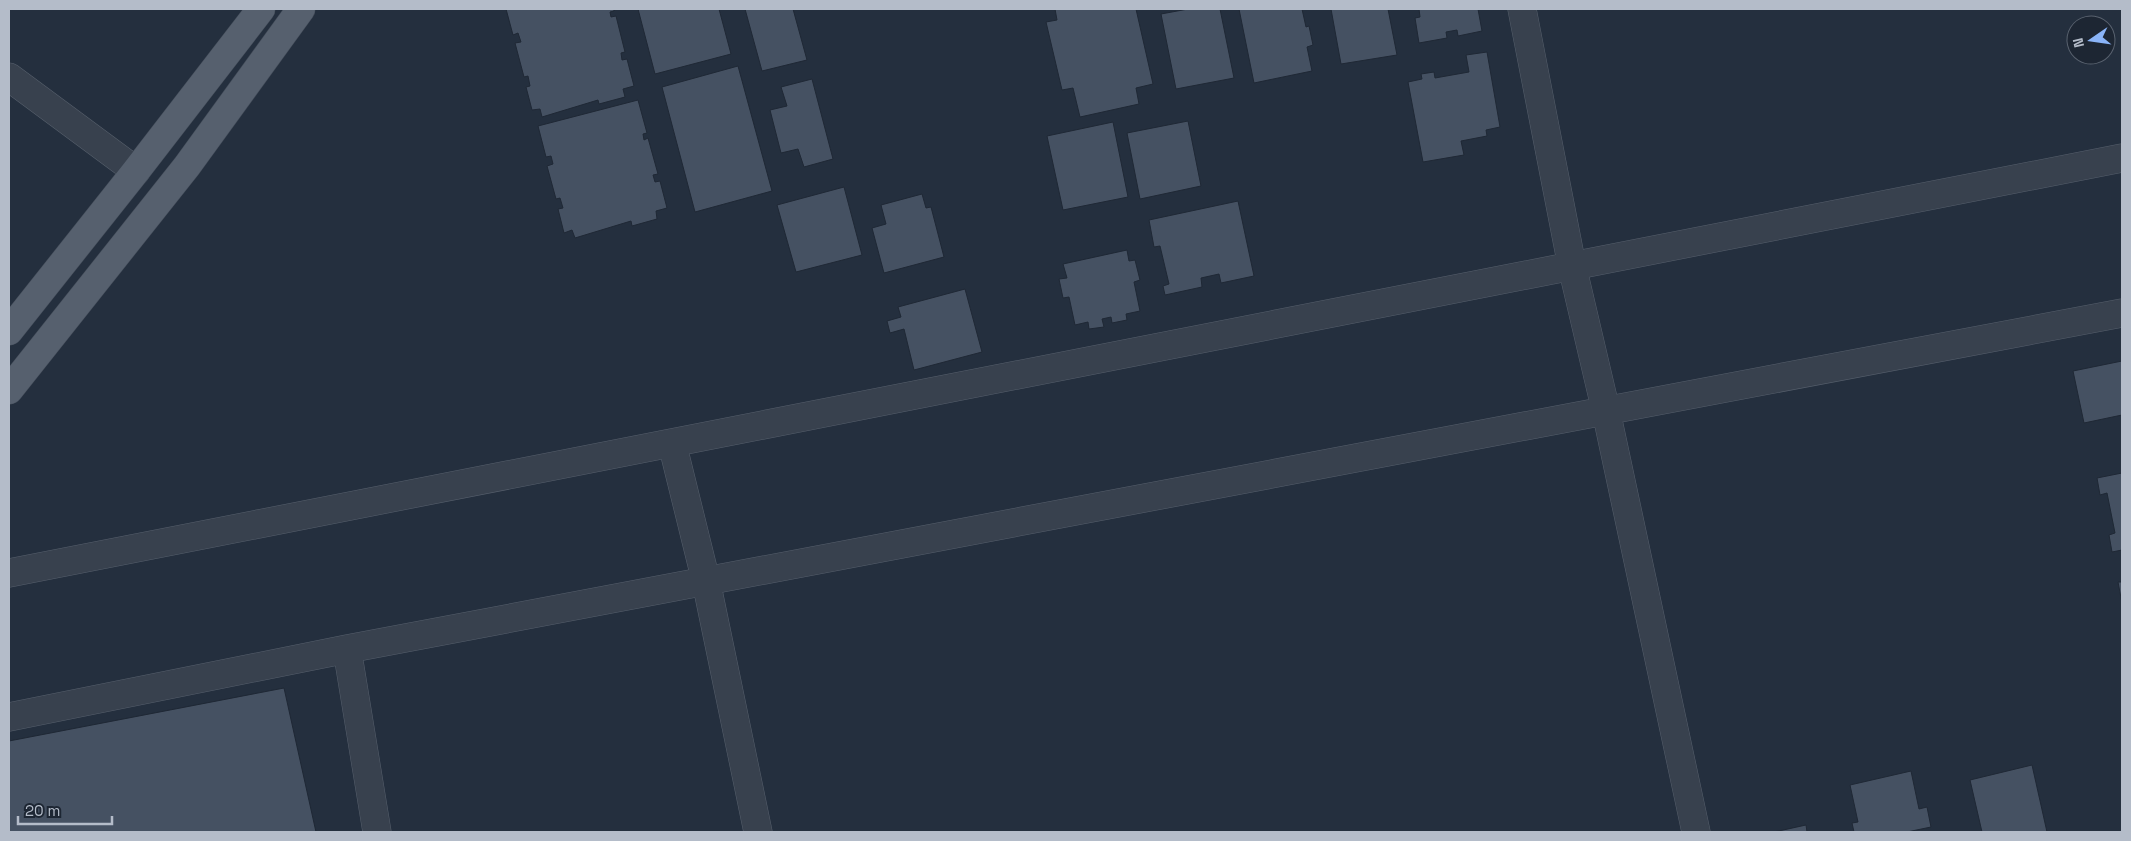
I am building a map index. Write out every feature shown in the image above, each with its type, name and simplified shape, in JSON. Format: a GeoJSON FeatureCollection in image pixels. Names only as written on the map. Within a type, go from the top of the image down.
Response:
{"type":"FeatureCollection","features":[{"type":"Feature","properties":{"kind":"main road"},"geometry":{"type":"LineString","coordinates":[[9,331],[261,9]]}},
{"type":"Feature","properties":{"kind":"main road"},"geometry":{"type":"LineString","coordinates":[[9,390],[187,166],[301,9]]}},
{"type":"Feature","properties":{"kind":"street"},"geometry":{"type":"LineString","coordinates":[[1522,9],[1572,266],[1606,410],[1696,832]]}},
{"type":"Feature","properties":{"kind":"street"},"geometry":{"type":"LineString","coordinates":[[9,78],[136,171]]}},
{"type":"Feature","properties":{"kind":"street"},"geometry":{"type":"LineString","coordinates":[[9,573],[2122,158]]}},
{"type":"Feature","properties":{"kind":"street"},"geometry":{"type":"LineString","coordinates":[[9,717],[346,649],[2122,313]]}},
{"type":"Feature","properties":{"kind":"street"},"geometry":{"type":"LineString","coordinates":[[672,443],[706,581],[758,832]]}},
{"type":"Feature","properties":{"kind":"street"},"geometry":{"type":"LineString","coordinates":[[346,649],[377,832]]}},
{"type":"Feature","properties":{"kind":"building"},"geometry":{"type":"Polygon","coordinates":[[[506,9],[614,9],[614,11],[610,12],[611,17],[616,16],[625,52],[621,53],[622,60],[627,59],[634,86],[623,89],[625,97],[599,104],[598,100],[542,117],[540,109],[532,110],[526,87],[530,86],[528,76],[524,77],[515,43],[521,42],[518,33],[513,35],[506,9]]]}},
{"type":"Feature","properties":{"kind":"building"},"geometry":{"type":"Polygon","coordinates":[[[638,9],[719,9],[731,54],[655,74],[638,9]]]}},
{"type":"Feature","properties":{"kind":"building"},"geometry":{"type":"Polygon","coordinates":[[[745,9],[793,9],[807,60],[762,71],[745,9]]]}},
{"type":"Feature","properties":{"kind":"building"},"geometry":{"type":"Polygon","coordinates":[[[1055,9],[1136,9],[1153,84],[1136,88],[1139,104],[1080,117],[1073,88],[1062,90],[1046,22],[1057,20],[1055,9]]]}},
{"type":"Feature","properties":{"kind":"building"},"geometry":{"type":"Polygon","coordinates":[[[1188,9],[1220,9],[1234,78],[1176,89],[1161,14],[1188,9]]]}},
{"type":"Feature","properties":{"kind":"building"},"geometry":{"type":"Polygon","coordinates":[[[1239,9],[1302,9],[1306,27],[1309,26],[1313,45],[1307,47],[1312,71],[1254,83],[1239,9]]]}},
{"type":"Feature","properties":{"kind":"building"},"geometry":{"type":"Polygon","coordinates":[[[1331,9],[1388,9],[1397,55],[1341,64],[1331,9]]]}},
{"type":"Feature","properties":{"kind":"building"},"geometry":{"type":"Polygon","coordinates":[[[1419,9],[1478,9],[1482,31],[1458,36],[1457,30],[1446,32],[1447,38],[1419,43],[1415,18],[1420,17],[1419,9]]]}},
{"type":"Feature","properties":{"kind":"building"},"geometry":{"type":"Polygon","coordinates":[[[1487,52],[1500,127],[1486,130],[1487,136],[1461,141],[1464,155],[1423,162],[1408,82],[1422,79],[1421,74],[1434,72],[1435,78],[1469,72],[1466,55],[1487,52]]]}},
{"type":"Feature","properties":{"kind":"building"},"geometry":{"type":"Polygon","coordinates":[[[738,66],[772,191],[695,212],[662,87],[738,66]]]}},
{"type":"Feature","properties":{"kind":"building"},"geometry":{"type":"Polygon","coordinates":[[[812,79],[833,159],[804,167],[798,149],[781,153],[770,110],[787,106],[781,87],[812,79]]]}},
{"type":"Feature","properties":{"kind":"building"},"geometry":{"type":"Polygon","coordinates":[[[638,100],[647,133],[643,134],[644,140],[648,138],[658,174],[653,175],[655,182],[660,181],[667,208],[656,211],[657,219],[632,226],[631,221],[575,238],[572,230],[564,233],[558,209],[563,208],[560,198],[556,199],[547,166],[553,164],[551,156],[546,157],[538,126],[638,100]]]}},
{"type":"Feature","properties":{"kind":"building"},"geometry":{"type":"Polygon","coordinates":[[[1188,121],[1201,186],[1140,199],[1127,133],[1188,121]]]}},
{"type":"Feature","properties":{"kind":"building"},"geometry":{"type":"Polygon","coordinates":[[[1113,122],[1128,197],[1063,210],[1047,136],[1113,122]]]}},
{"type":"Feature","properties":{"kind":"building"},"geometry":{"type":"Polygon","coordinates":[[[844,187],[862,255],[796,272],[777,205],[844,187]]]}},
{"type":"Feature","properties":{"kind":"building"},"geometry":{"type":"Polygon","coordinates":[[[922,194],[926,208],[931,207],[944,257],[884,273],[872,228],[886,224],[881,205],[922,194]]]}},
{"type":"Feature","properties":{"kind":"building"},"geometry":{"type":"Polygon","coordinates":[[[1238,201],[1254,276],[1221,283],[1219,274],[1201,278],[1202,287],[1165,295],[1163,286],[1169,284],[1160,246],[1154,247],[1149,220],[1238,201]]]}},
{"type":"Feature","properties":{"kind":"building"},"geometry":{"type":"Polygon","coordinates":[[[1127,250],[1129,261],[1135,260],[1140,280],[1134,282],[1140,311],[1126,314],[1127,320],[1112,323],[1111,317],[1102,319],[1104,327],[1089,329],[1088,322],[1075,325],[1069,297],[1063,298],[1059,279],[1067,278],[1063,264],[1127,250]]]}},
{"type":"Feature","properties":{"kind":"building"},"geometry":{"type":"Polygon","coordinates":[[[965,289],[982,352],[914,370],[904,329],[890,333],[887,321],[901,317],[898,307],[965,289]]]}},
{"type":"Feature","properties":{"kind":"building"},"geometry":{"type":"Polygon","coordinates":[[[2122,361],[2122,415],[2084,423],[2073,371],[2122,361]]]}},
{"type":"Feature","properties":{"kind":"building"},"geometry":{"type":"Polygon","coordinates":[[[2122,473],[2122,550],[2112,552],[2109,535],[2115,533],[2107,493],[2100,495],[2097,478],[2122,473]]]}},
{"type":"Feature","properties":{"kind":"building"},"geometry":{"type":"Polygon","coordinates":[[[2118,582],[2122,582],[2122,603],[2118,582]]]}},
{"type":"Feature","properties":{"kind":"building"},"geometry":{"type":"Polygon","coordinates":[[[284,688],[316,832],[9,832],[9,741],[284,688]]]}},
{"type":"Feature","properties":{"kind":"building"},"geometry":{"type":"Polygon","coordinates":[[[2032,765],[2047,832],[1982,832],[1970,780],[2032,765]]]}},
{"type":"Feature","properties":{"kind":"building"},"geometry":{"type":"Polygon","coordinates":[[[1911,771],[1919,809],[1927,807],[1931,827],[1907,832],[1854,832],[1852,823],[1858,822],[1850,785],[1911,771]]]}},
{"type":"Feature","properties":{"kind":"building"},"geometry":{"type":"Polygon","coordinates":[[[1806,825],[1807,832],[1774,832],[1806,825]]]}}]}
